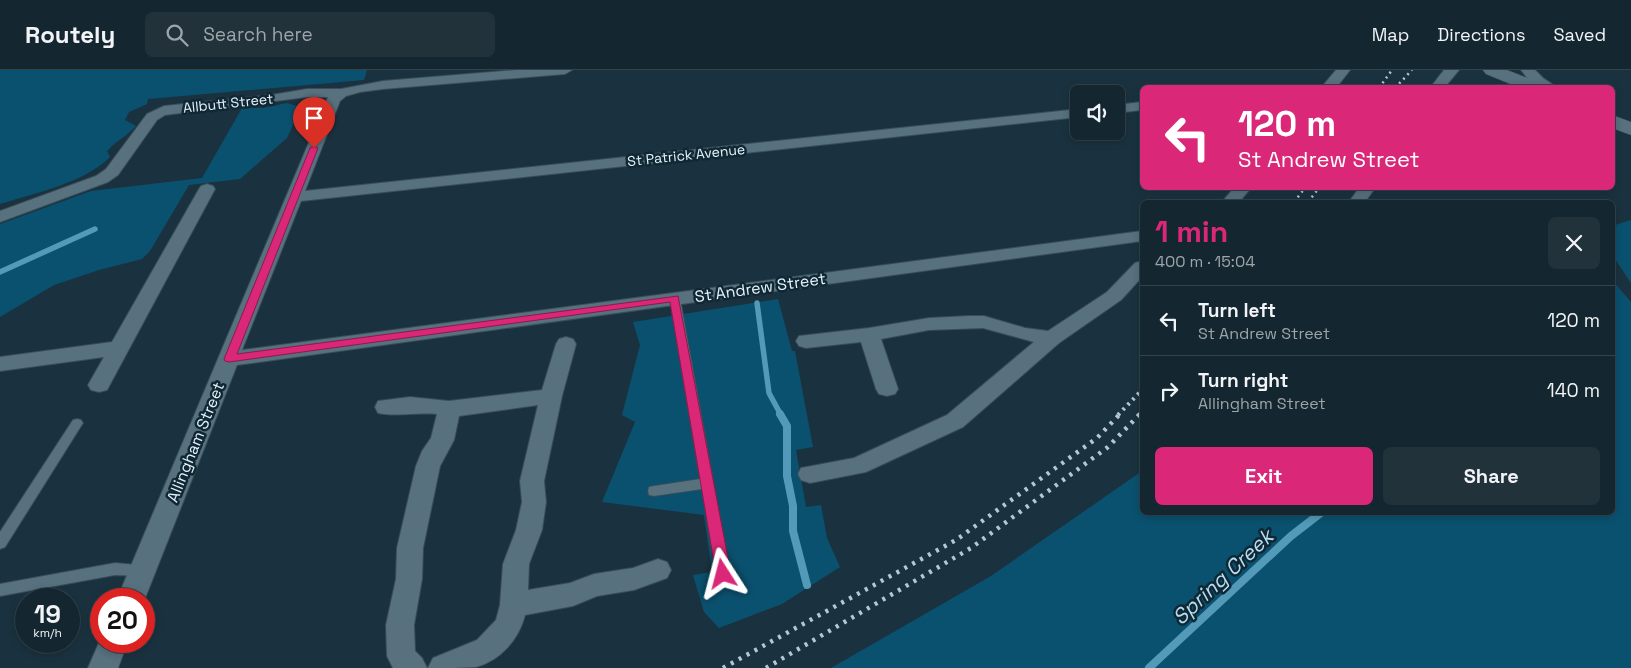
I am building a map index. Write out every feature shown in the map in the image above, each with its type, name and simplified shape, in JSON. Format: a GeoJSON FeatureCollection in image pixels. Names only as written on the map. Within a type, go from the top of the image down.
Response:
{"type":"FeatureCollection","features":[{"type":"Feature","properties":{"kind":"main road"},"geometry":{"type":"LineString","coordinates":[[1505,70],[1542,85]]}},
{"type":"Feature","properties":{"kind":"main road"},"geometry":{"type":"LineString","coordinates":[[1505,70],[1532,85]]}},
{"type":"Feature","properties":{"kind":"main road"},"geometry":{"type":"LineString","coordinates":[[1615,114],[1631,121]]}},
{"type":"Feature","properties":{"kind":"main road"},"geometry":{"type":"LineString","coordinates":[[1615,122],[1631,129]]}},
{"type":"Feature","properties":{"kind":"street","name":"Allbutt Street"},"geometry":{"type":"LineString","coordinates":[[0,217],[102,179],[112,172],[152,117],[160,112],[181,107],[271,99],[307,93],[341,93],[358,88],[383,85],[518,72],[565,70]]}},
{"type":"Feature","properties":{"kind":"street"},"geometry":{"type":"LineString","coordinates":[[1330,85],[1343,70]]}},
{"type":"Feature","properties":{"kind":"street"},"geometry":{"type":"LineString","coordinates":[[1439,85],[1452,70]]}},
{"type":"Feature","properties":{"kind":"street"},"geometry":{"type":"LineString","coordinates":[[1528,70],[1538,81],[1545,85]]}},
{"type":"Feature","properties":{"kind":"street","name":"Allingham Street"},"geometry":{"type":"LineString","coordinates":[[136,588],[334,100],[341,93]]}},
{"type":"Feature","properties":{"kind":"street"},"geometry":{"type":"LineString","coordinates":[[1125,108],[1140,106]]}},
{"type":"Feature","properties":{"kind":"street","name":"St Patrick Avenue"},"geometry":{"type":"LineString","coordinates":[[294,197],[1070,114]]}},
{"type":"Feature","properties":{"kind":"street"},"geometry":{"type":"LineString","coordinates":[[99,385],[207,189]]}},
{"type":"Feature","properties":{"kind":"street"},"geometry":{"type":"LineString","coordinates":[[1232,200],[1241,190]]}},
{"type":"Feature","properties":{"kind":"street"},"geometry":{"type":"LineString","coordinates":[[1358,200],[1365,190]]}},
{"type":"Feature","properties":{"kind":"street","name":"St Andrew Street"},"geometry":{"type":"LineString","coordinates":[[229,359],[1140,236]]}},
{"type":"Feature","properties":{"kind":"street"},"geometry":{"type":"LineString","coordinates":[[810,474],[858,466],[954,421],[1052,338],[1114,296],[1140,270]]}},
{"type":"Feature","properties":{"kind":"street"},"geometry":{"type":"LineString","coordinates":[[806,341],[869,335],[929,324],[984,322],[1024,334],[1052,338]]}},
{"type":"Feature","properties":{"kind":"street"},"geometry":{"type":"LineString","coordinates":[[869,335],[887,390]]}},
{"type":"Feature","properties":{"kind":"street"},"geometry":{"type":"LineString","coordinates":[[443,668],[487,649],[508,627],[514,605],[516,564],[529,530],[534,502],[532,481],[551,396],[566,344]]}},
{"type":"Feature","properties":{"kind":"street"},"geometry":{"type":"LineString","coordinates":[[0,364],[119,348]]}},
{"type":"Feature","properties":{"kind":"street"},"geometry":{"type":"LineString","coordinates":[[386,407],[408,404],[449,409],[551,396]]}},
{"type":"Feature","properties":{"kind":"street"},"geometry":{"type":"LineString","coordinates":[[412,668],[401,656],[400,625],[409,579],[410,548],[428,466],[434,451],[442,440],[449,409]]}},
{"type":"Feature","properties":{"kind":"street"},"geometry":{"type":"LineString","coordinates":[[514,605],[567,596],[594,585],[634,579],[658,570]]}},
{"type":"Feature","properties":{"kind":"street"},"geometry":{"type":"LineString","coordinates":[[103,668],[109,653]]}},
{"type":"Feature","properties":{"kind":"lane"},"geometry":{"type":"LineString","coordinates":[[675,298],[723,574]]}},
{"type":"Feature","properties":{"kind":"lane"},"geometry":{"type":"LineString","coordinates":[[0,543],[77,423]]}},
{"type":"Feature","properties":{"kind":"lane"},"geometry":{"type":"LineString","coordinates":[[654,491],[706,483]]}},
{"type":"Feature","properties":{"kind":"lane"},"geometry":{"type":"LineString","coordinates":[[0,590],[115,569],[143,570]]}},
{"type":"Feature","properties":{"kind":"shaded area"},"geometry":{"type":"Polygon","coordinates":[[[0,70],[367,70],[364,80],[148,99],[147,104],[129,112],[125,120],[136,126],[107,151],[110,157],[99,166],[87,174],[58,186],[0,204],[0,70]]]}},
{"type":"Feature","properties":{"kind":"shaded area"},"geometry":{"type":"Polygon","coordinates":[[[287,103],[297,106],[298,114],[287,138],[240,179],[189,185],[150,251],[142,259],[99,270],[54,285],[0,317],[0,224],[91,191],[202,178],[242,108],[263,108],[287,103]]]}},
{"type":"Feature","properties":{"kind":"shaded area"},"geometry":{"type":"Polygon","coordinates":[[[1631,220],[1631,283],[1615,259],[1615,225],[1631,220]]]}},
{"type":"Feature","properties":{"kind":"shaded area"},"geometry":{"type":"Polygon","coordinates":[[[1615,283],[1631,302],[1631,668],[831,668],[991,576],[1140,472],[1140,515],[1615,515],[1615,283]]]}},
{"type":"Feature","properties":{"kind":"shaded area"},"geometry":{"type":"Polygon","coordinates":[[[778,299],[792,351],[795,351],[813,447],[796,450],[806,507],[821,505],[827,538],[840,567],[782,604],[719,628],[704,612],[693,575],[712,572],[704,515],[602,502],[635,422],[622,415],[640,345],[633,322],[778,299]]]}},
{"type":"Feature","properties":{"kind":"waterway"},"geometry":{"type":"LineString","coordinates":[[0,272],[95,229]]}},
{"type":"Feature","properties":{"kind":"waterway"},"geometry":{"type":"LineString","coordinates":[[757,303],[769,393],[781,415]]}},
{"type":"Feature","properties":{"kind":"waterway"},"geometry":{"type":"LineString","coordinates":[[780,414],[787,426],[787,476],[793,506],[793,531],[807,585]]}},
{"type":"Feature","properties":{"kind":"waterway","name":"Spring Creek"},"geometry":{"type":"LineString","coordinates":[[1149,668],[1291,536],[1318,515]]}},
{"type":"Feature","properties":{"kind":"railway"},"geometry":{"type":"LineString","coordinates":[[1381,85],[1392,70]]}},
{"type":"Feature","properties":{"kind":"railway"},"geometry":{"type":"LineString","coordinates":[[1398,85],[1412,70]]}},
{"type":"Feature","properties":{"kind":"railway"},"geometry":{"type":"LineString","coordinates":[[1296,200],[1303,190]]}},
{"type":"Feature","properties":{"kind":"railway"},"geometry":{"type":"LineString","coordinates":[[1310,200],[1317,190]]}},
{"type":"Feature","properties":{"kind":"railway"},"geometry":{"type":"LineString","coordinates":[[1118,415],[1140,392]]}},
{"type":"Feature","properties":{"kind":"railway"},"geometry":{"type":"LineString","coordinates":[[723,668],[956,540],[1097,438],[1120,414]]}},
{"type":"Feature","properties":{"kind":"railway"},"geometry":{"type":"LineString","coordinates":[[766,668],[971,548],[1108,447],[1140,414]]}},
{"type":"Feature","properties":{"kind":"route"},"geometry":{"type":"LineString","coordinates":[[314,148],[229,359],[675,298],[723,574]]}}]}
